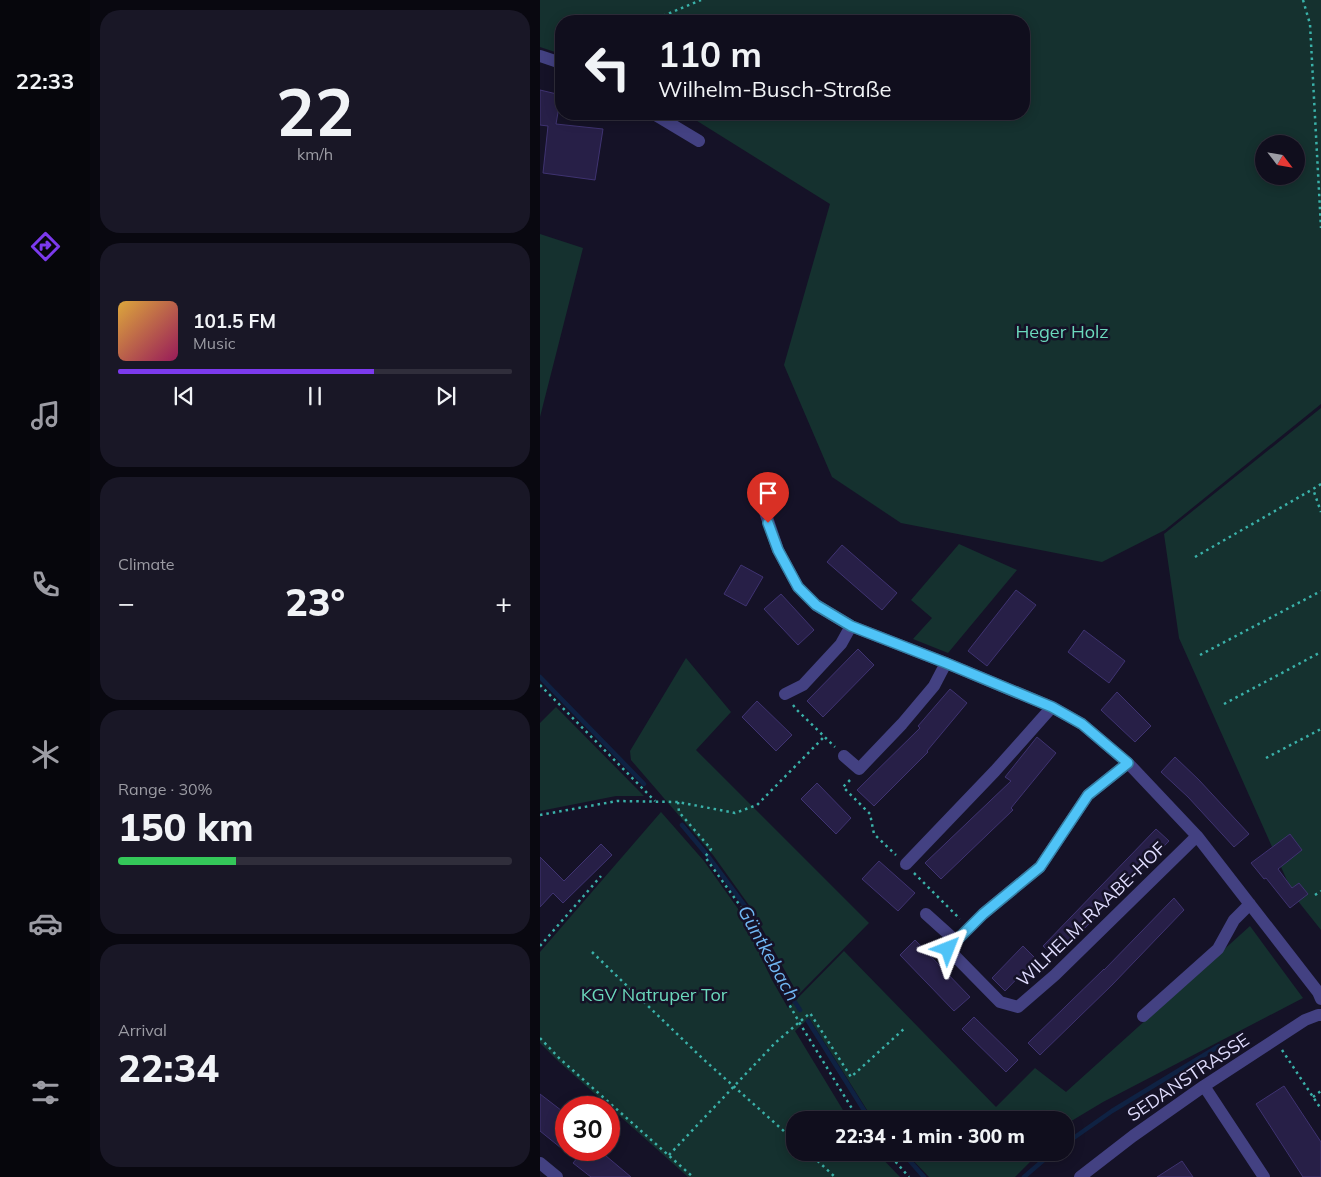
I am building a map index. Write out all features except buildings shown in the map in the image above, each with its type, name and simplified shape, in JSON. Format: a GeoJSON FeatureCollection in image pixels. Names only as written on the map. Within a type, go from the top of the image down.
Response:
{"type":"FeatureCollection","features":[{"type":"Feature","properties":{"kind":"street"},"geometry":{"type":"LineString","coordinates":[[540,56],[555,61]]}},
{"type":"Feature","properties":{"kind":"street"},"geometry":{"type":"LineString","coordinates":[[664,120],[699,141]]}},
{"type":"Feature","properties":{"kind":"street"},"geometry":{"type":"LineString","coordinates":[[764,510],[778,550],[798,587],[816,605],[851,626],[1052,707],[1082,724],[1128,763],[1197,836],[1318,992],[1321,999]]}},
{"type":"Feature","properties":{"kind":"street"},"geometry":{"type":"LineString","coordinates":[[785,694],[803,685],[841,644],[851,626]]}},
{"type":"Feature","properties":{"kind":"street"},"geometry":{"type":"LineString","coordinates":[[844,756],[859,769],[902,724],[934,686],[946,663]]}},
{"type":"Feature","properties":{"kind":"street"},"geometry":{"type":"LineString","coordinates":[[906,864],[995,771],[1052,707]]}},
{"type":"Feature","properties":{"kind":"street"},"geometry":{"type":"LineString","coordinates":[[926,914],[956,941],[983,914],[1040,867],[1088,795],[1128,763]]}},
{"type":"Feature","properties":{"kind":"street","name":"WILHELM-RAABE-HOF"},"geometry":{"type":"LineString","coordinates":[[956,941],[948,949],[1000,1002],[1018,1007],[1055,975],[1197,836]]}},
{"type":"Feature","properties":{"kind":"street"},"geometry":{"type":"LineString","coordinates":[[1143,1016],[1218,949],[1234,920],[1250,904]]}},
{"type":"Feature","properties":{"kind":"street","name":"SEDANSTRASSE"},"geometry":{"type":"LineString","coordinates":[[1080,1177],[1133,1136],[1204,1086],[1305,1020],[1321,1014]]}},
{"type":"Feature","properties":{"kind":"street"},"geometry":{"type":"LineString","coordinates":[[1204,1086],[1264,1177]]}},
{"type":"Feature","properties":{"kind":"street"},"geometry":{"type":"LineString","coordinates":[[540,1163],[557,1177]]}},
{"type":"Feature","properties":{"kind":"path"},"geometry":{"type":"LineString","coordinates":[[665,15],[701,0]]}},
{"type":"Feature","properties":{"kind":"path"},"geometry":{"type":"LineString","coordinates":[[1303,0],[1310,24],[1321,228]]}},
{"type":"Feature","properties":{"kind":"path"},"geometry":{"type":"LineString","coordinates":[[1317,163],[1321,165]]}},
{"type":"Feature","properties":{"kind":"path"},"geometry":{"type":"LineString","coordinates":[[1195,557],[1321,484]]}},
{"type":"Feature","properties":{"kind":"path"},"geometry":{"type":"LineString","coordinates":[[1312,489],[1321,512]]}},
{"type":"Feature","properties":{"kind":"path"},"geometry":{"type":"LineString","coordinates":[[1200,656],[1321,591]]}},
{"type":"Feature","properties":{"kind":"path"},"geometry":{"type":"LineString","coordinates":[[1224,704],[1321,652]]}},
{"type":"Feature","properties":{"kind":"path"},"geometry":{"type":"LineString","coordinates":[[540,685],[655,801]]}},
{"type":"Feature","properties":{"kind":"path"},"geometry":{"type":"LineString","coordinates":[[540,815],[617,801],[678,802],[735,813],[757,805],[824,736],[797,710],[785,694]]}},
{"type":"Feature","properties":{"kind":"path"},"geometry":{"type":"LineString","coordinates":[[1266,758],[1321,728]]}},
{"type":"Feature","properties":{"kind":"path"},"geometry":{"type":"LineString","coordinates":[[859,769],[843,787],[870,814],[874,834],[969,928]]}},
{"type":"Feature","properties":{"kind":"path"},"geometry":{"type":"LineString","coordinates":[[678,802],[679,812],[711,849],[705,858],[744,910],[775,978],[799,1022],[853,1111]]}},
{"type":"Feature","properties":{"kind":"path"},"geometry":{"type":"LineString","coordinates":[[540,946],[601,876]]}},
{"type":"Feature","properties":{"kind":"path"},"geometry":{"type":"LineString","coordinates":[[1315,895],[1321,891]]}},
{"type":"Feature","properties":{"kind":"path"},"geometry":{"type":"LineString","coordinates":[[592,952],[702,1058],[786,1133]]}},
{"type":"Feature","properties":{"kind":"path"},"geometry":{"type":"LineString","coordinates":[[669,1156],[775,1044],[810,1012],[851,1077],[906,1027]]}},
{"type":"Feature","properties":{"kind":"path"},"geometry":{"type":"LineString","coordinates":[[540,1038],[559,1058],[693,1177]]}},
{"type":"Feature","properties":{"kind":"path"},"geometry":{"type":"LineString","coordinates":[[1276,1040],[1321,1109]]}},
{"type":"Feature","properties":{"kind":"path"},"geometry":{"type":"LineString","coordinates":[[1312,1097],[1321,1091]]}},
{"type":"Feature","properties":{"kind":"path"},"geometry":{"type":"LineString","coordinates":[[818,1161],[835,1177]]}},
{"type":"Feature","properties":{"kind":"path"},"geometry":{"type":"LineString","coordinates":[[895,1161],[909,1177]]}},
{"type":"Feature","properties":{"kind":"green space","name":"Heger Holz"},"geometry":{"type":"Polygon","coordinates":[[[540,0],[1321,0],[1321,404],[1165,530],[1102,562],[901,523],[832,477],[784,365],[830,204],[696,120],[1030,120],[1030,15],[555,15],[555,52],[540,47],[540,0]]]}},
{"type":"Feature","properties":{"kind":"green space"},"geometry":{"type":"Polygon","coordinates":[[[540,234],[583,248],[540,417],[540,234]]]}},
{"type":"Feature","properties":{"kind":"green space"},"geometry":{"type":"Polygon","coordinates":[[[1321,408],[1321,930],[1294,896],[1179,638],[1164,534],[1321,408]]]}},
{"type":"Feature","properties":{"kind":"green space"},"geometry":{"type":"Polygon","coordinates":[[[959,544],[1017,570],[948,653],[913,639],[932,618],[911,600],[959,544]]]}},
{"type":"Feature","properties":{"kind":"green space"},"geometry":{"type":"Polygon","coordinates":[[[686,658],[731,712],[696,750],[869,923],[798,995],[751,908],[713,855],[631,760],[630,751],[686,658]]]}},
{"type":"Feature","properties":{"kind":"green space"},"geometry":{"type":"Polygon","coordinates":[[[556,707],[644,796],[616,796],[540,811],[540,723],[556,707]]]}},
{"type":"Feature","properties":{"kind":"green space","name":"KGV Natruper Tor"},"geometry":{"type":"Polygon","coordinates":[[[661,812],[704,861],[741,913],[772,980],[788,1008],[844,951],[996,1107],[1035,1068],[1066,1092],[1250,926],[1303,998],[1103,1102],[1074,1119],[1074,1111],[868,1111],[809,1018],[795,1031],[844,1111],[786,1111],[786,1161],[885,1161],[900,1177],[688,1177],[620,1116],[620,1096],[597,1096],[540,1043],[540,952],[661,812]]]}},
{"type":"Feature","properties":{"kind":"green space"},"geometry":{"type":"Polygon","coordinates":[[[914,1161],[1031,1161],[1015,1177],[929,1177],[914,1161]]]}},
{"type":"Feature","properties":{"kind":"waterway","name":"Güntkebach"},"geometry":{"type":"LineString","coordinates":[[540,677],[644,784]]}},
{"type":"Feature","properties":{"kind":"waterway","name":"Güntkebach"},"geometry":{"type":"LineString","coordinates":[[682,825],[708,856],[748,910],[777,974],[800,1010]]}},
{"type":"Feature","properties":{"kind":"waterway","name":"Güntkebach"},"geometry":{"type":"LineString","coordinates":[[808,1021],[864,1111]]}},
{"type":"Feature","properties":{"kind":"waterway"},"geometry":{"type":"LineString","coordinates":[[1074,1138],[1112,1111],[1219,1046]]}},
{"type":"Feature","properties":{"kind":"waterway","name":"Güntkebach"},"geometry":{"type":"LineString","coordinates":[[910,1161],[924,1177]]}},
{"type":"Feature","properties":{"kind":"waterway"},"geometry":{"type":"LineString","coordinates":[[1024,1177],[1043,1161]]}},
{"type":"Feature","properties":{"kind":"route"},"geometry":{"type":"LineString","coordinates":[[768,523],[778,550],[798,587],[816,605],[851,626],[1052,707],[1082,724],[1128,763],[1088,795],[1040,867],[983,914],[948,949]]}}]}
